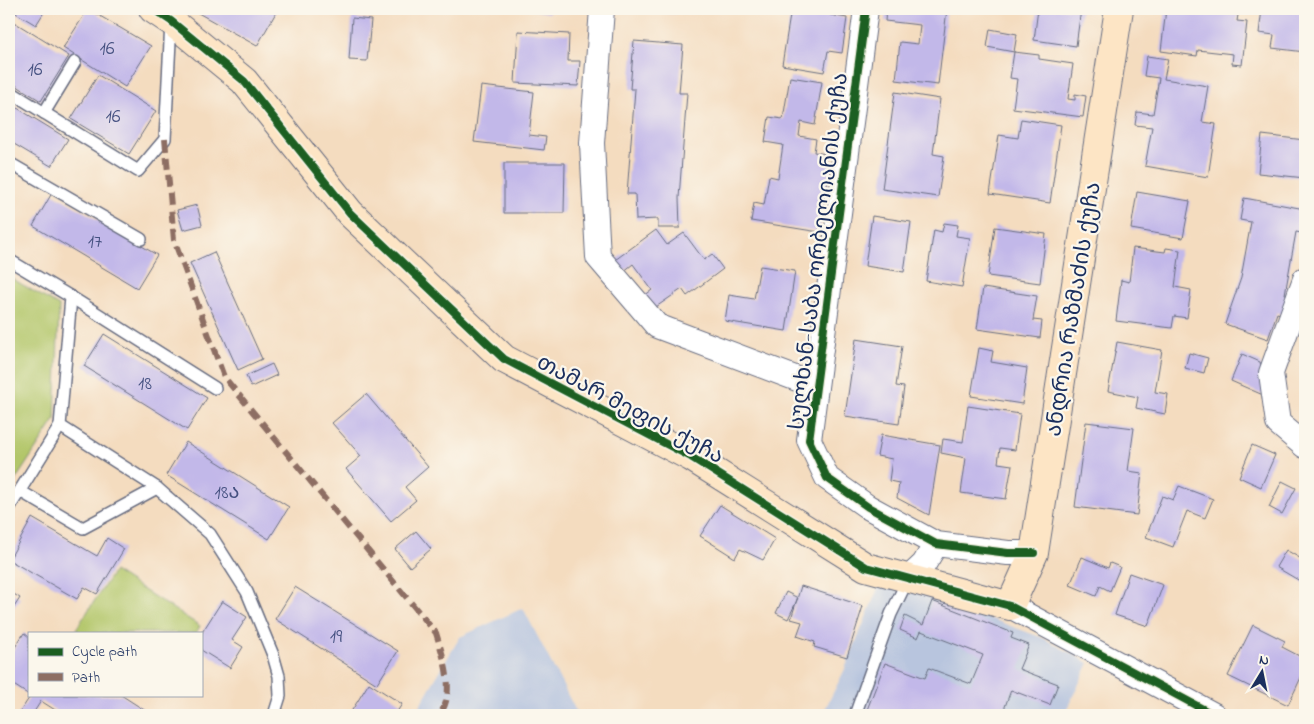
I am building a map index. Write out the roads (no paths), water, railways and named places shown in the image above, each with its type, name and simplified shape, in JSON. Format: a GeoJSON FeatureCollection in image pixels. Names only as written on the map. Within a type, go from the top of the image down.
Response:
{"type":"FeatureCollection","features":[{"type":"Feature","properties":{"kind":"street"},"geometry":{"type":"LineString","coordinates":[[602,9],[592,143],[598,257],[657,326],[816,386]]}},
{"type":"Feature","properties":{"kind":"street","name":"სულხან-საბა ორბელიანის ქუჩა"},"geometry":{"type":"LineString","coordinates":[[866,9],[809,440],[827,478],[868,507],[936,544],[1008,553],[1034,553]]}},
{"type":"Feature","properties":{"kind":"street","name":"ანდრია რაზმაძის ქუჩა"},"geometry":{"type":"LineString","coordinates":[[1010,606],[1034,553],[1119,9]]}},
{"type":"Feature","properties":{"kind":"street","name":"თამარ მეფის ქუჩა"},"geometry":{"type":"LineString","coordinates":[[162,15],[244,81],[350,213],[504,359],[691,457],[866,567],[1010,606],[1214,715]]}},
{"type":"Feature","properties":{"kind":"street"},"geometry":{"type":"LineString","coordinates":[[1305,279],[1271,373],[1278,423],[1305,446]]}},
{"type":"Feature","properties":{"kind":"street"},"geometry":{"type":"LineString","coordinates":[[908,579],[924,564],[936,544]]}},
{"type":"Feature","properties":{"kind":"lane"},"geometry":{"type":"LineString","coordinates":[[9,91],[138,171],[164,139],[162,15]]}},
{"type":"Feature","properties":{"kind":"lane"},"geometry":{"type":"LineString","coordinates":[[44,113],[75,62]]}},
{"type":"Feature","properties":{"kind":"lane"},"geometry":{"type":"LineString","coordinates":[[10,165],[141,240]]}},
{"type":"Feature","properties":{"kind":"lane"},"geometry":{"type":"LineString","coordinates":[[9,260],[215,388]]}},
{"type":"Feature","properties":{"kind":"lane"},"geometry":{"type":"LineString","coordinates":[[9,508],[60,426],[71,297]]}},
{"type":"Feature","properties":{"kind":"lane"},"geometry":{"type":"LineString","coordinates":[[60,426],[157,488],[210,534],[246,592],[273,655],[279,676],[280,696],[274,715]]}},
{"type":"Feature","properties":{"kind":"lane"},"geometry":{"type":"LineString","coordinates":[[20,491],[83,528],[157,488]]}},
{"type":"Feature","properties":{"kind":"lane"},"geometry":{"type":"LineString","coordinates":[[855,715],[891,614],[908,579]]}}]}
